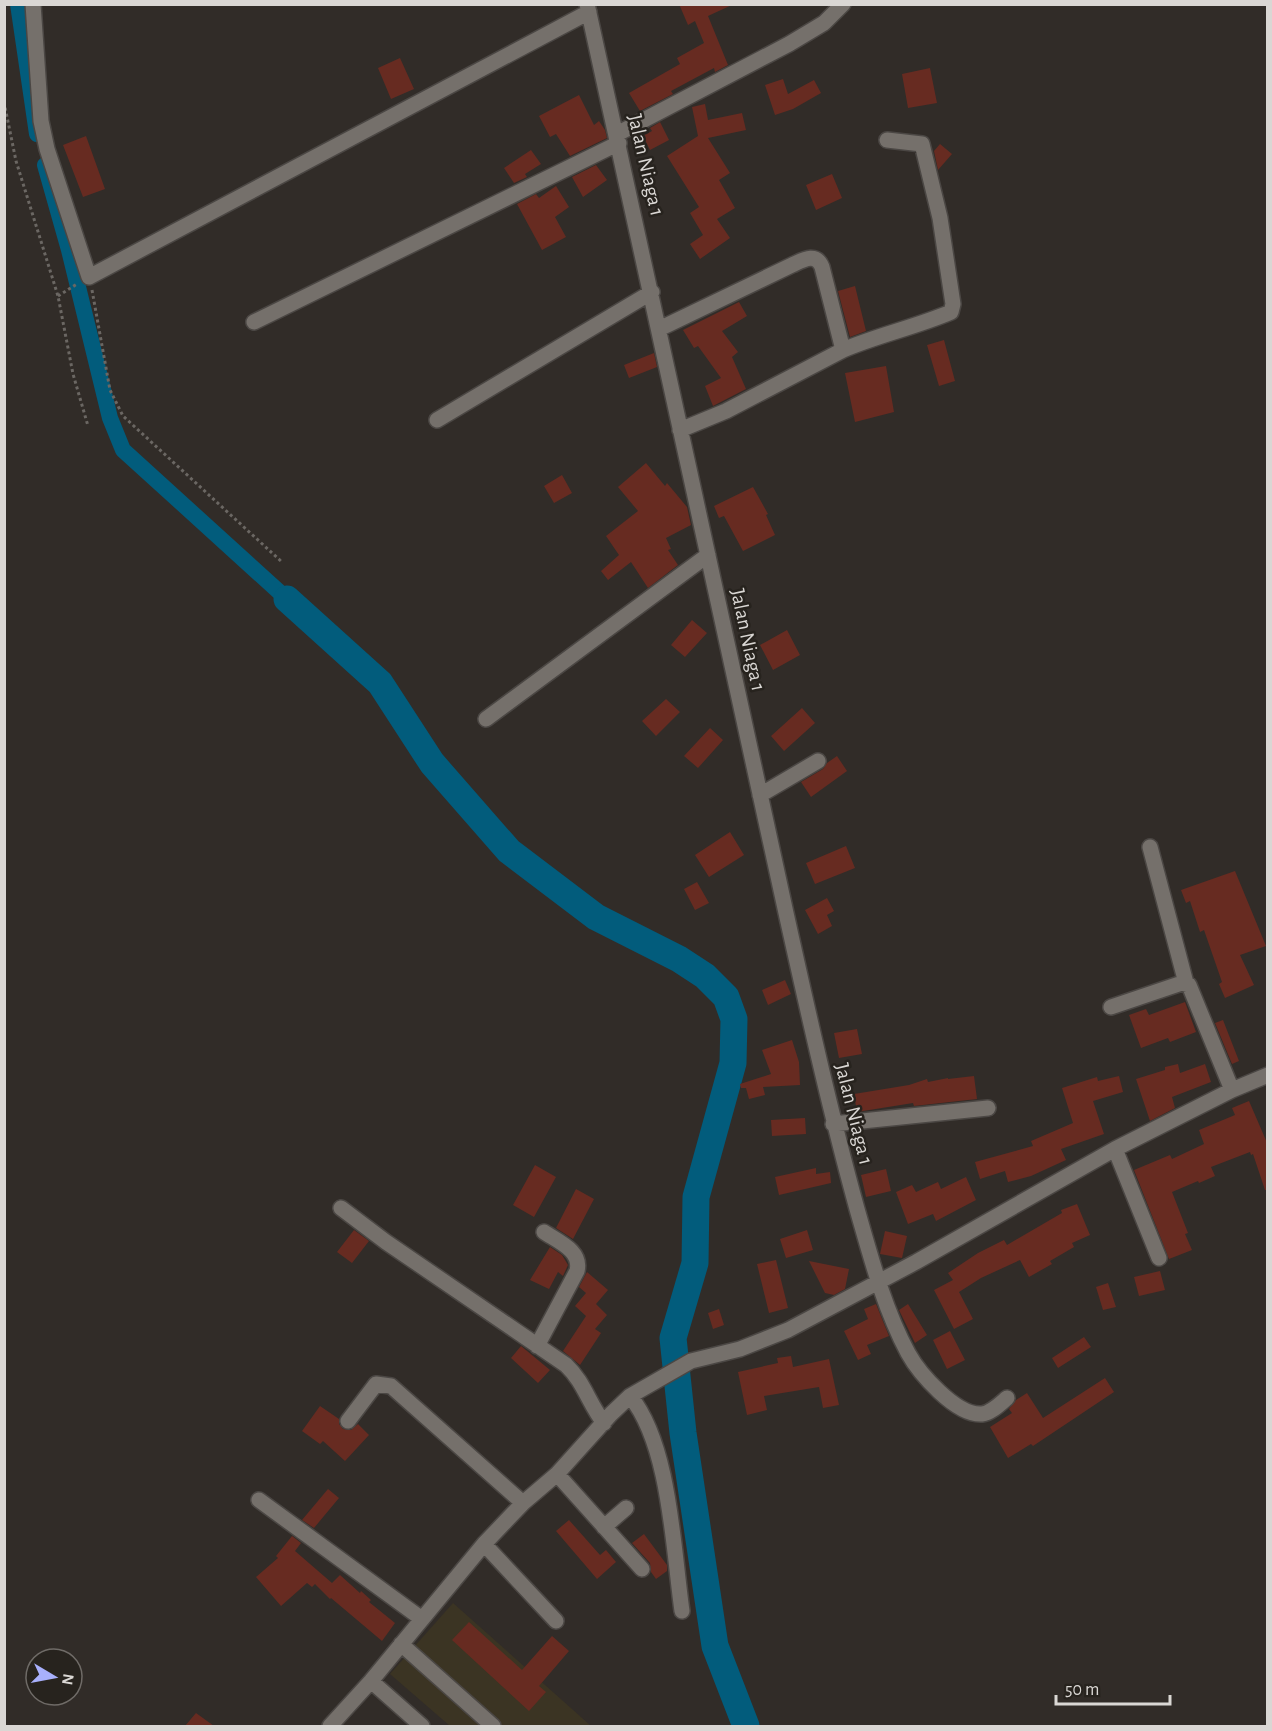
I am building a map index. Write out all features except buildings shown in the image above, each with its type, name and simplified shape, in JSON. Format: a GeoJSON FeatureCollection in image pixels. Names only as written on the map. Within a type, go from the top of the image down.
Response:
{"type":"FeatureCollection","features":[{"type":"Feature","properties":{"kind":"street"},"geometry":{"type":"LineString","coordinates":[[33,4],[41,121],[47,149],[87,278],[588,8]]}},
{"type":"Feature","properties":{"kind":"street"},"geometry":{"type":"LineString","coordinates":[[254,322],[618,138],[789,45],[824,23],[843,4]]}},
{"type":"Feature","properties":{"kind":"street","name":"Jalan Niaga 1"},"geometry":{"type":"LineString","coordinates":[[588,8],[833,1124],[878,1282],[907,1351],[917,1366],[953,1403],[970,1413],[980,1414],[988,1413],[1007,1398]]}},
{"type":"Feature","properties":{"kind":"street"},"geometry":{"type":"LineString","coordinates":[[680,430],[726,411],[843,350],[951,312],[953,304],[940,218],[922,144],[887,140]]}},
{"type":"Feature","properties":{"kind":"street"},"geometry":{"type":"LineString","coordinates":[[660,329],[807,258],[814,258],[822,267],[843,350]]}},
{"type":"Feature","properties":{"kind":"street"},"geometry":{"type":"LineString","coordinates":[[437,420],[652,292]]}},
{"type":"Feature","properties":{"kind":"street"},"geometry":{"type":"LineString","coordinates":[[486,719],[708,555]]}},
{"type":"Feature","properties":{"kind":"street"},"geometry":{"type":"LineString","coordinates":[[760,795],[818,761]]}},
{"type":"Feature","properties":{"kind":"street"},"geometry":{"type":"LineString","coordinates":[[1150,847],[1186,983],[1192,989],[1232,1090]]}},
{"type":"Feature","properties":{"kind":"street"},"geometry":{"type":"LineString","coordinates":[[1111,1007],[1186,983]]}},
{"type":"Feature","properties":{"kind":"street"},"geometry":{"type":"LineString","coordinates":[[330,1726],[371,1681],[484,1544],[523,1503],[557,1474],[610,1414],[630,1396],[691,1361],[762,1341],[788,1330],[1114,1149],[1232,1090],[1268,1075]]}},
{"type":"Feature","properties":{"kind":"street"},"geometry":{"type":"LineString","coordinates":[[833,1124],[988,1108]]}},
{"type":"Feature","properties":{"kind":"street"},"geometry":{"type":"LineString","coordinates":[[1114,1149],[1159,1258]]}},
{"type":"Feature","properties":{"kind":"street"},"geometry":{"type":"LineString","coordinates":[[341,1208],[386,1242],[567,1365],[580,1381],[591,1406],[604,1423]]}},
{"type":"Feature","properties":{"kind":"street"},"geometry":{"type":"LineString","coordinates":[[537,1346],[579,1265],[578,1258],[573,1252],[544,1232]]}},
{"type":"Feature","properties":{"kind":"street"},"geometry":{"type":"LineString","coordinates":[[348,1420],[376,1384],[391,1386],[523,1503]]}},
{"type":"Feature","properties":{"kind":"street"},"geometry":{"type":"LineString","coordinates":[[630,1396],[641,1410],[657,1448],[667,1500],[682,1611]]}},
{"type":"Feature","properties":{"kind":"street"},"geometry":{"type":"LineString","coordinates":[[557,1474],[642,1569]]}},
{"type":"Feature","properties":{"kind":"street"},"geometry":{"type":"LineString","coordinates":[[259,1500],[422,1619]]}},
{"type":"Feature","properties":{"kind":"street"},"geometry":{"type":"LineString","coordinates":[[604,1527],[626,1508]]}},
{"type":"Feature","properties":{"kind":"street"},"geometry":{"type":"LineString","coordinates":[[484,1544],[556,1621]]}},
{"type":"Feature","properties":{"kind":"street"},"geometry":{"type":"LineString","coordinates":[[401,1644],[493,1726]]}},
{"type":"Feature","properties":{"kind":"street"},"geometry":{"type":"LineString","coordinates":[[371,1681],[422,1726]]}},
{"type":"Feature","properties":{"kind":"path"},"geometry":{"type":"LineString","coordinates":[[4,102],[16,161],[58,296],[73,374],[88,426]]}},
{"type":"Feature","properties":{"kind":"path"},"geometry":{"type":"LineString","coordinates":[[58,296],[87,278],[110,390],[123,416],[283,562]]}},
{"type":"Feature","properties":{"kind":"shaded area"},"geometry":{"type":"Polygon","coordinates":[[[453,1603],[591,1726],[450,1726],[390,1674],[453,1603]]]}},
{"type":"Feature","properties":{"kind":"waterway"},"geometry":{"type":"LineString","coordinates":[[18,4],[37,134]]}},
{"type":"Feature","properties":{"kind":"waterway"},"geometry":{"type":"LineString","coordinates":[[45,165],[69,250],[110,418],[123,450],[287,599]]}},
{"type":"Feature","properties":{"kind":"waterway"},"geometry":{"type":"LineString","coordinates":[[287,599],[380,683],[432,763],[509,851],[596,917],[679,959],[705,976],[726,997],[734,1019],[733,1063],[696,1197],[695,1263],[673,1338],[683,1433],[715,1646],[746,1726]]}}]}
